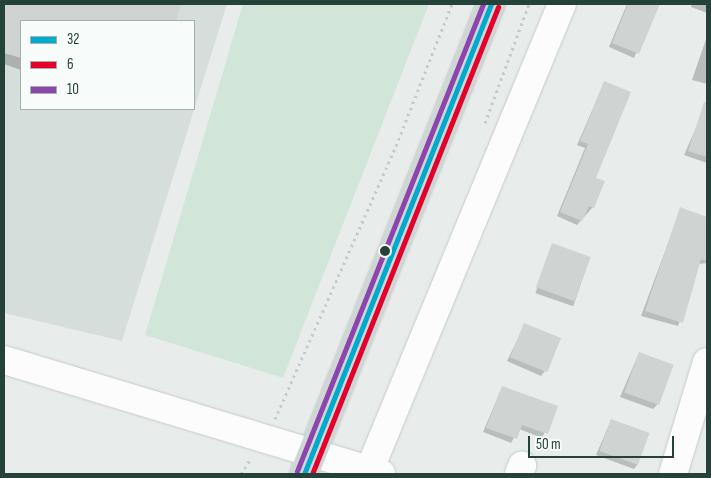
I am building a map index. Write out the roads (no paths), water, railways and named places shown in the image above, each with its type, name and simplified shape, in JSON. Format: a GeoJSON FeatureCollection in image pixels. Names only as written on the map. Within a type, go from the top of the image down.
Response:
{"type":"FeatureCollection","features":[{"type":"Feature","properties":{"kind":"main road"},"geometry":{"type":"LineString","coordinates":[[307,465],[491,4]]}},
{"type":"Feature","properties":{"kind":"street"},"geometry":{"type":"LineString","coordinates":[[4,360],[263,440],[307,465],[375,473],[562,4]]}},
{"type":"Feature","properties":{"kind":"street"},"geometry":{"type":"LineString","coordinates":[[673,474],[707,362]]}}]}
